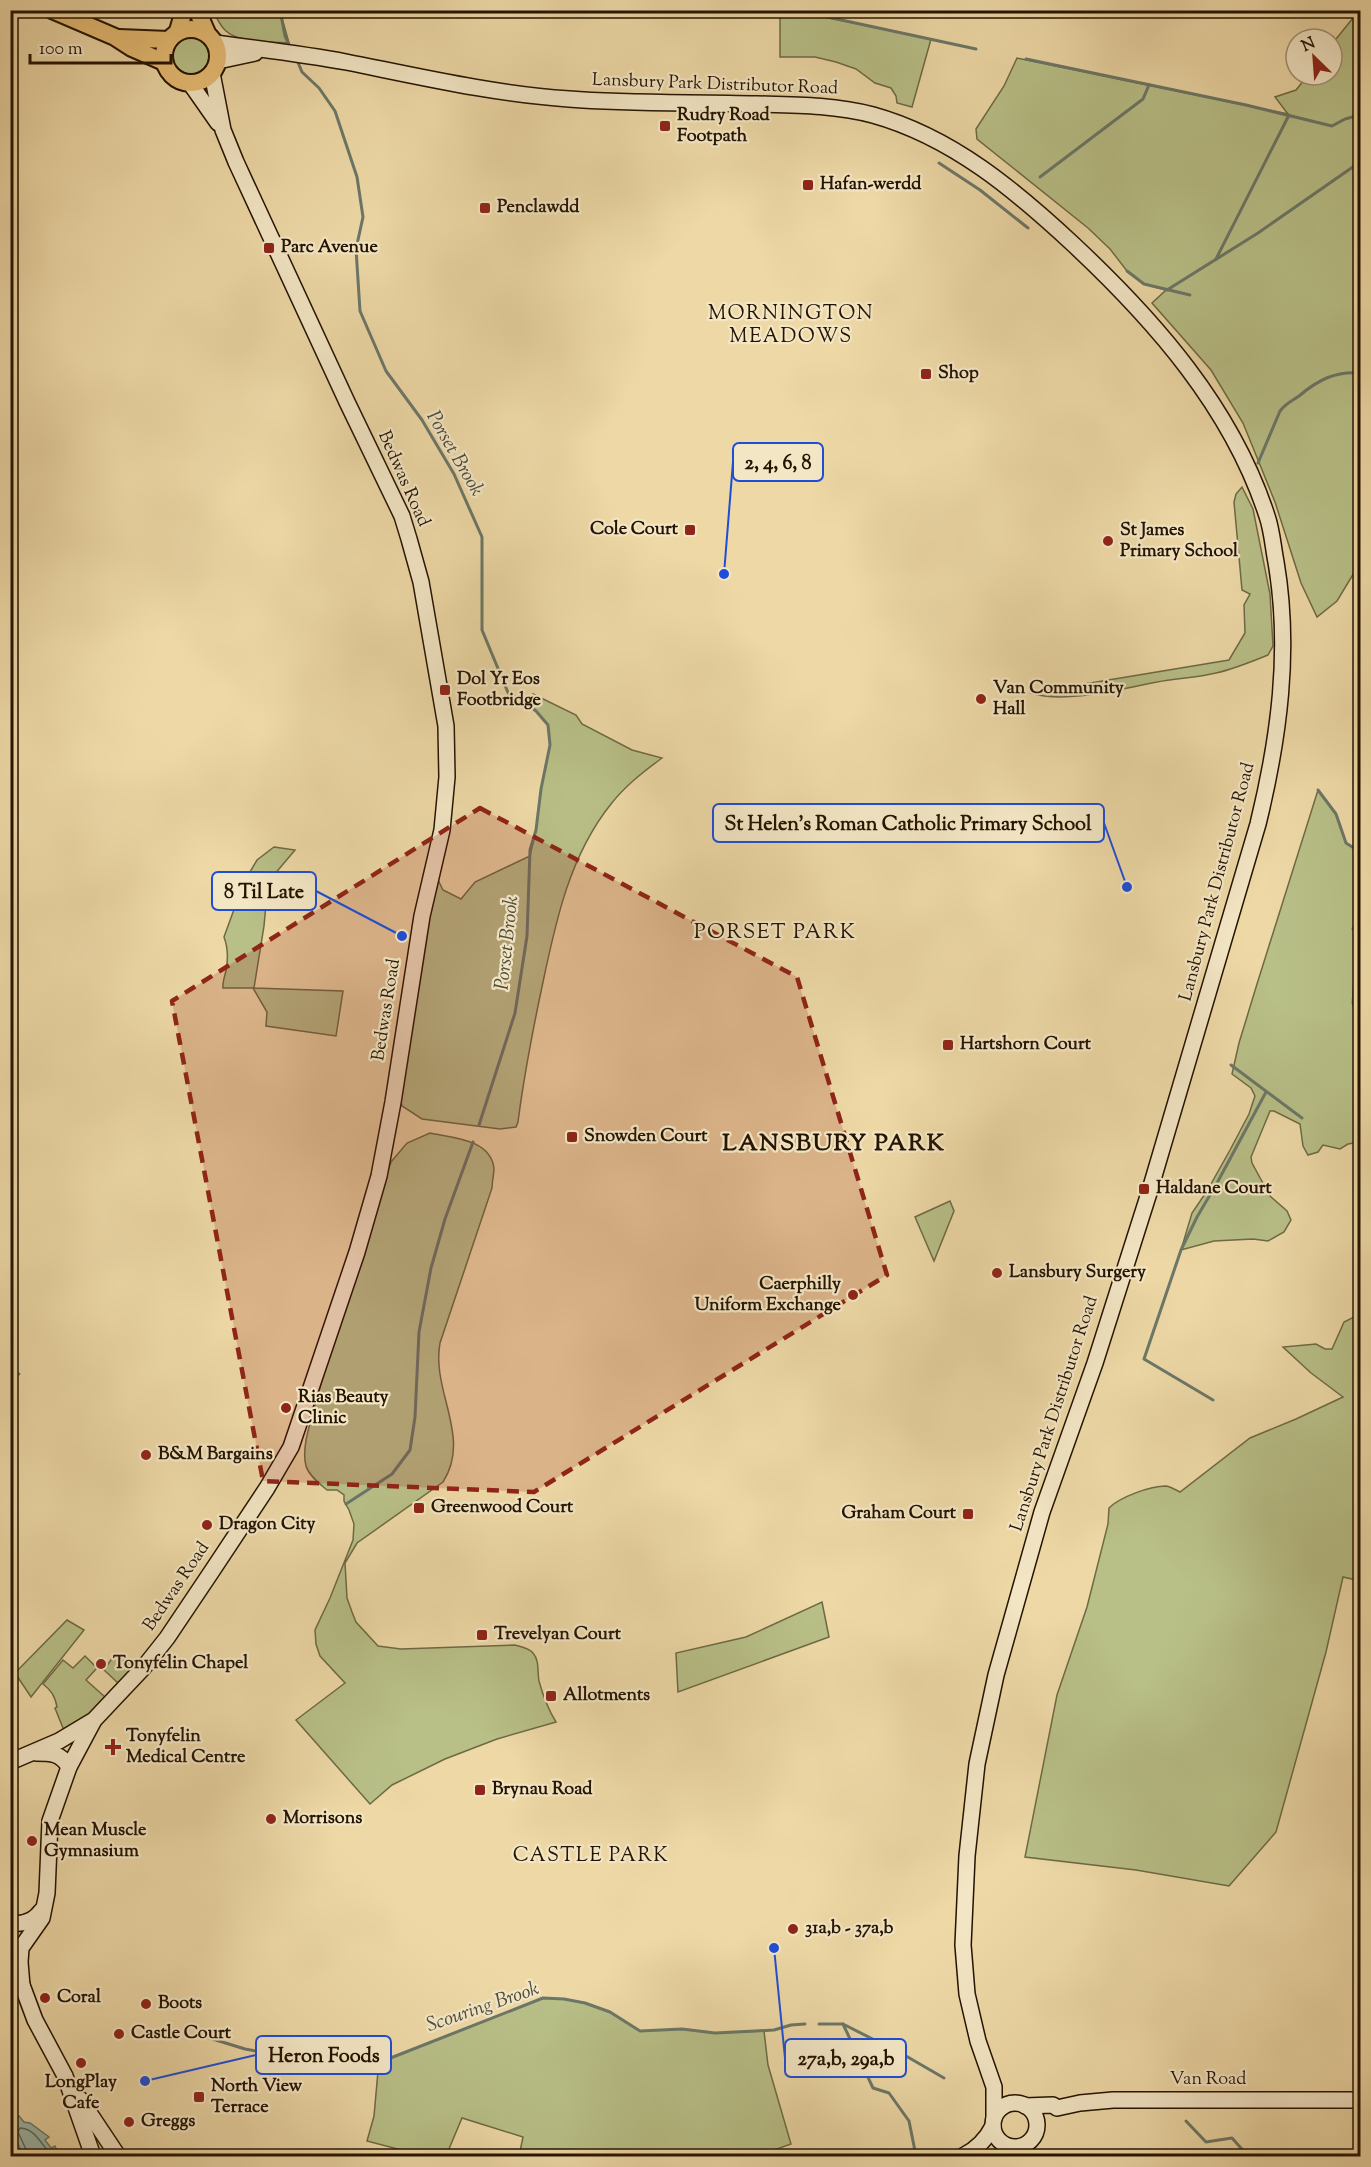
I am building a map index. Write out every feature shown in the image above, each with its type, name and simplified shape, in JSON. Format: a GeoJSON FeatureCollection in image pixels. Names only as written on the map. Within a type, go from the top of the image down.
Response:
{"type":"FeatureCollection","features":[{"type":"Feature","properties":{"kind":"main road"},"geometry":{"type":"LineString","coordinates":[[52,10],[115,37],[132,48],[164,62]]}},
{"type":"Feature","properties":{"kind":"main road"},"geometry":{"type":"LineString","coordinates":[[184,10],[163,54],[164,62],[174,78],[190,83],[198,82],[215,67],[218,52],[197,10]]}},
{"type":"Feature","properties":{"kind":"main road"},"geometry":{"type":"LineString","coordinates":[[115,37],[173,35],[193,28],[211,38]]}},
{"type":"Feature","properties":{"kind":"street","name":"Lansbury Park Distributor Road"},"geometry":{"type":"LineString","coordinates":[[211,38],[267,51],[304,55],[504,93],[571,100],[829,107],[872,115],[928,136],[981,166],[1045,218],[1112,280],[1160,333],[1196,379],[1223,421],[1245,463],[1268,518],[1284,623],[1278,723],[1270,773],[1258,824],[1149,1193],[1095,1364],[1039,1522],[996,1675],[977,1764],[967,1865],[963,1945],[967,1994],[978,2041],[994,2087],[994,2122]]}},
{"type":"Feature","properties":{"kind":"street","name":"Lansbury Park Distributor Road"},"geometry":{"type":"LineString","coordinates":[[215,67],[267,51]]}},
{"type":"Feature","properties":{"kind":"street"},"geometry":{"type":"LineString","coordinates":[[215,67],[223,130]]}},
{"type":"Feature","properties":{"kind":"street"},"geometry":{"type":"LineString","coordinates":[[190,83],[223,130]]}},
{"type":"Feature","properties":{"kind":"street","name":"Bedwas Road"},"geometry":{"type":"LineString","coordinates":[[94,1720],[144,1667],[167,1638],[284,1462],[300,1426],[357,1252],[379,1176],[393,1102],[416,950],[441,830],[447,777],[447,726],[434,650],[418,567],[402,516],[347,402],[223,130]]}},
{"type":"Feature","properties":{"kind":"street"},"geometry":{"type":"LineString","coordinates":[[10,1761],[59,1741],[94,1720]]}},
{"type":"Feature","properties":{"kind":"street"},"geometry":{"type":"LineString","coordinates":[[22,1986],[21,1947],[40,1923],[45,1906],[50,1859],[48,1830],[69,1767],[94,1720]]}},
{"type":"Feature","properties":{"kind":"street"},"geometry":{"type":"LineString","coordinates":[[32,1753],[60,1755],[69,1767]]}},
{"type":"Feature","properties":{"kind":"street"},"geometry":{"type":"LineString","coordinates":[[10,1923],[33,1919],[45,1906]]}},
{"type":"Feature","properties":{"kind":"street"},"geometry":{"type":"LineString","coordinates":[[10,1956],[39,2028],[65,2076],[118,2157]]}},
{"type":"Feature","properties":{"kind":"street"},"geometry":{"type":"LineString","coordinates":[[65,2076],[93,2157]]}},
{"type":"Feature","properties":{"kind":"street"},"geometry":{"type":"LineString","coordinates":[[994,2087],[1011,2102],[1022,2105],[1035,2117],[1036,2129],[1032,2140],[1014,2147],[1002,2143],[995,2133],[994,2122]]}},
{"type":"Feature","properties":{"kind":"street","name":"Van Road"},"geometry":{"type":"LineString","coordinates":[[1022,2105],[1053,2105],[1057,2108],[1113,2100],[1360,2100]]}},
{"type":"Feature","properties":{"kind":"street"},"geometry":{"type":"LineString","coordinates":[[970,2153],[988,2136],[1004,2107],[1022,2105]]}},
{"type":"Feature","properties":{"kind":"street"},"geometry":{"type":"LineString","coordinates":[[1036,2129],[1055,2113],[1057,2108]]}},
{"type":"Feature","properties":{"kind":"street"},"geometry":{"type":"LineString","coordinates":[[970,2153],[999,2146],[1002,2143]]}},
{"type":"Feature","properties":{"kind":"highlighted area"},"geometry":{"type":"Polygon","coordinates":[[[480,808],[797,977],[887,1275],[534,1492],[263,1481],[172,1001],[480,808]]]}},
{"type":"Feature","properties":{"kind":"green space"},"geometry":{"type":"Polygon","coordinates":[[[213,11],[280,11],[289,43],[239,38],[222,27],[213,11]]]}},
{"type":"Feature","properties":{"kind":"green space"},"geometry":{"type":"Polygon","coordinates":[[[780,11],[795,11],[931,39],[912,107],[897,103],[891,88],[875,83],[856,69],[815,57],[780,57],[780,11]]]}},
{"type":"Feature","properties":{"kind":"green space"},"geometry":{"type":"Polygon","coordinates":[[[1360,16],[1360,563],[1337,601],[1317,617],[1301,583],[1275,502],[1243,423],[1211,370],[1152,303],[1166,290],[1144,284],[1127,271],[1110,249],[1088,228],[977,139],[976,129],[1004,86],[1017,58],[1288,114],[1275,97],[1296,90],[1298,87],[1344,87],[1344,29],[1353,18],[1360,16]]]}},
{"type":"Feature","properties":{"kind":"green space"},"geometry":{"type":"Polygon","coordinates":[[[191,38],[203,44],[209,56],[203,68],[191,74],[179,68],[173,56],[179,44],[191,38]]]}},
{"type":"Feature","properties":{"kind":"green space"},"geometry":{"type":"Polygon","coordinates":[[[1242,487],[1253,509],[1270,594],[1273,646],[1268,655],[1216,673],[1093,694],[1060,697],[1030,693],[1229,660],[1245,633],[1244,605],[1250,594],[1242,590],[1234,502],[1236,494],[1242,487]]]}},
{"type":"Feature","properties":{"kind":"green space"},"geometry":{"type":"Polygon","coordinates":[[[533,694],[576,715],[582,724],[632,750],[662,758],[622,791],[611,804],[597,824],[575,866],[559,912],[548,959],[516,1127],[500,1129],[422,1119],[402,1106],[399,1095],[421,952],[438,880],[443,890],[461,899],[475,882],[530,856],[550,745],[548,725],[525,702],[533,694]]]}},
{"type":"Feature","properties":{"kind":"green space"},"geometry":{"type":"Polygon","coordinates":[[[1318,790],[1336,814],[1346,843],[1360,852],[1360,917],[1354,929],[1358,934],[1357,960],[1360,959],[1360,1142],[1348,1144],[1340,1149],[1323,1145],[1318,1152],[1308,1155],[1303,1146],[1300,1124],[1270,1111],[1251,1157],[1270,1196],[1287,1211],[1291,1220],[1284,1232],[1268,1241],[1253,1239],[1214,1241],[1181,1250],[1192,1213],[1230,1150],[1249,1114],[1255,1096],[1251,1088],[1232,1074],[1239,1043],[1318,790]]]}},
{"type":"Feature","properties":{"kind":"green space"},"geometry":{"type":"Polygon","coordinates":[[[274,847],[295,850],[268,882],[254,988],[343,991],[336,1036],[266,1026],[267,1012],[253,988],[223,988],[227,966],[227,946],[224,937],[244,882],[257,860],[274,847]]]}},
{"type":"Feature","properties":{"kind":"green space"},"geometry":{"type":"Polygon","coordinates":[[[430,1133],[478,1146],[486,1151],[494,1168],[492,1188],[440,1343],[441,1379],[454,1448],[451,1465],[443,1482],[357,1543],[345,1563],[347,1598],[356,1622],[378,1646],[401,1649],[515,1645],[529,1650],[537,1659],[538,1678],[556,1722],[497,1739],[445,1759],[392,1785],[370,1804],[296,1720],[345,1683],[320,1656],[315,1630],[353,1540],[354,1524],[344,1501],[344,1495],[337,1490],[327,1490],[310,1473],[306,1466],[305,1451],[309,1426],[332,1342],[391,1162],[407,1143],[430,1133]]]}},
{"type":"Feature","properties":{"kind":"green space"},"geometry":{"type":"Polygon","coordinates":[[[950,1201],[954,1211],[934,1261],[915,1217],[950,1201]]]}},
{"type":"Feature","properties":{"kind":"green space"},"geometry":{"type":"Polygon","coordinates":[[[1360,1314],[1360,1581],[1343,1577],[1326,1652],[1276,1832],[1229,1886],[1136,1870],[1025,1857],[1057,1695],[1087,1607],[1108,1524],[1109,1508],[1128,1496],[1152,1488],[1166,1486],[1180,1492],[1250,1438],[1343,1397],[1311,1373],[1283,1347],[1316,1344],[1325,1349],[1332,1349],[1344,1322],[1360,1314]]]}},
{"type":"Feature","properties":{"kind":"green space"},"geometry":{"type":"Polygon","coordinates":[[[822,1602],[829,1637],[678,1692],[676,1653],[746,1637],[822,1602]]]}},
{"type":"Feature","properties":{"kind":"green space"},"geometry":{"type":"Polygon","coordinates":[[[67,1620],[84,1630],[31,1697],[15,1673],[67,1620]]]}},
{"type":"Feature","properties":{"kind":"green space"},"geometry":{"type":"Polygon","coordinates":[[[115,1654],[133,1670],[99,1708],[65,1733],[55,1708],[57,1707],[54,1696],[43,1684],[63,1660],[73,1668],[85,1656],[97,1668],[86,1680],[105,1697],[118,1683],[104,1670],[115,1654]]]}},
{"type":"Feature","properties":{"kind":"green space"},"geometry":{"type":"Polygon","coordinates":[[[543,1998],[585,2003],[610,2012],[640,2031],[682,2029],[715,2033],[764,2031],[768,2065],[791,2144],[757,2156],[519,2156],[523,2137],[462,2118],[446,2156],[424,2156],[367,2141],[374,2116],[379,2060],[388,2059],[543,1998]]]}},
{"type":"Feature","properties":{"kind":"water"},"geometry":{"type":"Polygon","coordinates":[[[11,2107],[16,2116],[49,2137],[45,2140],[51,2148],[55,2146],[59,2156],[24,2156],[11,2130],[11,2107]]]}},
{"type":"Feature","properties":{"kind":"waterway","name":"Porset Brook"},"geometry":{"type":"LineString","coordinates":[[280,10],[285,36],[291,49]]}},
{"type":"Feature","properties":{"kind":"waterway"},"geometry":{"type":"LineString","coordinates":[[795,10],[976,49]]}},
{"type":"Feature","properties":{"kind":"waterway"},"geometry":{"type":"LineString","coordinates":[[1026,59],[1246,105],[1332,126],[1360,115]]}},
{"type":"Feature","properties":{"kind":"waterway","name":"Porset Brook"},"geometry":{"type":"LineString","coordinates":[[297,60],[302,72],[319,88],[335,111],[357,177],[363,217],[356,249],[360,311],[386,371],[422,420],[454,474],[482,537],[482,630],[509,695],[520,699],[536,711],[548,725],[550,745],[536,830],[530,850],[527,936],[515,1013],[479,1125]]}},
{"type":"Feature","properties":{"kind":"waterway"},"geometry":{"type":"LineString","coordinates":[[1040,177],[1143,99],[1149,85]]}},
{"type":"Feature","properties":{"kind":"waterway"},"geometry":{"type":"LineString","coordinates":[[1216,259],[1289,115]]}},
{"type":"Feature","properties":{"kind":"waterway"},"geometry":{"type":"LineString","coordinates":[[1167,290],[1258,233],[1360,162]]}},
{"type":"Feature","properties":{"kind":"waterway"},"geometry":{"type":"LineString","coordinates":[[939,163],[980,190],[1028,228]]}},
{"type":"Feature","properties":{"kind":"waterway"},"geometry":{"type":"LineString","coordinates":[[1127,271],[1144,284],[1190,295]]}},
{"type":"Feature","properties":{"kind":"waterway"},"geometry":{"type":"LineString","coordinates":[[1258,463],[1280,411],[1285,406],[1313,385],[1327,378],[1360,373]]}},
{"type":"Feature","properties":{"kind":"waterway"},"geometry":{"type":"LineString","coordinates":[[1318,790],[1336,814],[1346,843],[1360,852]]}},
{"type":"Feature","properties":{"kind":"waterway"},"geometry":{"type":"LineString","coordinates":[[1360,917],[1353,929],[1358,934],[1353,1003],[1360,1025]]}},
{"type":"Feature","properties":{"kind":"waterway"},"geometry":{"type":"LineString","coordinates":[[1231,1065],[1302,1118]]}},
{"type":"Feature","properties":{"kind":"waterway"},"geometry":{"type":"LineString","coordinates":[[1213,1400],[1144,1359],[1181,1250],[1266,1092]]}},
{"type":"Feature","properties":{"kind":"waterway","name":"Porset Brook"},"geometry":{"type":"LineString","coordinates":[[346,1504],[392,1474],[410,1450],[415,1417],[419,1332],[431,1268],[445,1219],[473,1142]]}},
{"type":"Feature","properties":{"kind":"waterway"},"geometry":{"type":"LineString","coordinates":[[10,1370],[19,1374]]}},
{"type":"Feature","properties":{"kind":"waterway","name":"Scouring Brook"},"geometry":{"type":"LineString","coordinates":[[206,2037],[245,2049],[303,2060],[356,2063],[388,2059],[543,1998],[585,2003],[610,2012],[640,2031],[682,2029],[715,2033],[774,2030],[805,2024]]}},
{"type":"Feature","properties":{"kind":"waterway","name":"Scouring Brook"},"geometry":{"type":"LineString","coordinates":[[819,2024],[843,2024],[944,2078]]}},
{"type":"Feature","properties":{"kind":"waterway"},"geometry":{"type":"LineString","coordinates":[[843,2024],[873,2088],[889,2093],[909,2121],[916,2156]]}},
{"type":"Feature","properties":{"kind":"waterway","name":"Scouring Brook"},"geometry":{"type":"LineString","coordinates":[[1186,2121],[1206,2142],[1232,2138],[1248,2156]]}},
{"type":"Feature","properties":{"kind":"place","name":"Rudry Road Footpath"},"geometry":{"type":"Point","coordinates":[665,126]}},
{"type":"Feature","properties":{"kind":"place","name":"Hafan-werdd"},"geometry":{"type":"Point","coordinates":[808,185]}},
{"type":"Feature","properties":{"kind":"place","name":"Penclawdd"},"geometry":{"type":"Point","coordinates":[485,208]}},
{"type":"Feature","properties":{"kind":"place","name":"Parc Avenue"},"geometry":{"type":"Point","coordinates":[269,248]}},
{"type":"Feature","properties":{"kind":"place","name":"Shop"},"geometry":{"type":"Point","coordinates":[926,374]}},
{"type":"Feature","properties":{"kind":"place","name":"Cole Court"},"geometry":{"type":"Point","coordinates":[690,530]}},
{"type":"Feature","properties":{"kind":"place","name":"St James Primary School"},"geometry":{"type":"Point","coordinates":[1108,541]}},
{"type":"Feature","properties":{"kind":"place","name":"2, 4, 6, 8"},"geometry":{"type":"Point","coordinates":[724,574]}},
{"type":"Feature","properties":{"kind":"place","name":"Dol Yr Eos Footbridge"},"geometry":{"type":"Point","coordinates":[445,690]}},
{"type":"Feature","properties":{"kind":"place","name":"Van Community Hall"},"geometry":{"type":"Point","coordinates":[981,699]}},
{"type":"Feature","properties":{"kind":"place","name":"St Helen's Roman Catholic Primary School"},"geometry":{"type":"Point","coordinates":[1127,887]}},
{"type":"Feature","properties":{"kind":"place","name":"8 Til Late"},"geometry":{"type":"Point","coordinates":[402,936]}},
{"type":"Feature","properties":{"kind":"place","name":"Hartshorn Court"},"geometry":{"type":"Point","coordinates":[948,1045]}},
{"type":"Feature","properties":{"kind":"place","name":"Snowden Court"},"geometry":{"type":"Point","coordinates":[572,1137]}},
{"type":"Feature","properties":{"kind":"place","name":"Haldane Court"},"geometry":{"type":"Point","coordinates":[1144,1189]}},
{"type":"Feature","properties":{"kind":"place","name":"Lansbury Surgery"},"geometry":{"type":"Point","coordinates":[997,1273]}},
{"type":"Feature","properties":{"kind":"place","name":"Caerphilly Uniform Exchange"},"geometry":{"type":"Point","coordinates":[853,1295]}},
{"type":"Feature","properties":{"kind":"place","name":"Rias Beauty Clinic"},"geometry":{"type":"Point","coordinates":[286,1408]}},
{"type":"Feature","properties":{"kind":"place","name":"B&M Bargains"},"geometry":{"type":"Point","coordinates":[146,1455]}},
{"type":"Feature","properties":{"kind":"place","name":"Greenwood Court"},"geometry":{"type":"Point","coordinates":[419,1508]}},
{"type":"Feature","properties":{"kind":"place","name":"Graham Court"},"geometry":{"type":"Point","coordinates":[968,1514]}},
{"type":"Feature","properties":{"kind":"place","name":"Dragon City"},"geometry":{"type":"Point","coordinates":[207,1525]}},
{"type":"Feature","properties":{"kind":"place","name":"Trevelyan Court"},"geometry":{"type":"Point","coordinates":[482,1635]}},
{"type":"Feature","properties":{"kind":"place","name":"Tonyfelin Chapel"},"geometry":{"type":"Point","coordinates":[101,1664]}},
{"type":"Feature","properties":{"kind":"place","name":"Allotments"},"geometry":{"type":"Point","coordinates":[551,1696]}},
{"type":"Feature","properties":{"kind":"place","name":"Tonyfelin Medical Centre"},"geometry":{"type":"Point","coordinates":[113,1747]}},
{"type":"Feature","properties":{"kind":"place","name":"Brynau Road"},"geometry":{"type":"Point","coordinates":[480,1790]}},
{"type":"Feature","properties":{"kind":"place","name":"Morrisons"},"geometry":{"type":"Point","coordinates":[271,1819]}},
{"type":"Feature","properties":{"kind":"place","name":"Mean Muscle Gymnasium"},"geometry":{"type":"Point","coordinates":[32,1841]}},
{"type":"Feature","properties":{"kind":"place","name":"31a,b - 37a,b"},"geometry":{"type":"Point","coordinates":[793,1929]}},
{"type":"Feature","properties":{"kind":"place","name":"27a,b, 29a,b"},"geometry":{"type":"Point","coordinates":[774,1948]}},
{"type":"Feature","properties":{"kind":"place","name":"Coral"},"geometry":{"type":"Point","coordinates":[45,1998]}},
{"type":"Feature","properties":{"kind":"place","name":"Boots"},"geometry":{"type":"Point","coordinates":[146,2004]}},
{"type":"Feature","properties":{"kind":"place","name":"Castle Court"},"geometry":{"type":"Point","coordinates":[119,2034]}},
{"type":"Feature","properties":{"kind":"place","name":"LongPlay Cafe"},"geometry":{"type":"Point","coordinates":[81,2063]}},
{"type":"Feature","properties":{"kind":"place","name":"Heron Foods"},"geometry":{"type":"Point","coordinates":[145,2081]}},
{"type":"Feature","properties":{"kind":"place","name":"North View Terrace"},"geometry":{"type":"Point","coordinates":[199,2097]}},
{"type":"Feature","properties":{"kind":"place","name":"Greggs"},"geometry":{"type":"Point","coordinates":[129,2122]}},
{"type":"Feature","properties":{"kind":"district","name":"MORNINGTON MEADOWS"},"geometry":{"type":"Point","coordinates":[791,326]}},
{"type":"Feature","properties":{"kind":"district","name":"PORSET PARK"},"geometry":{"type":"Point","coordinates":[775,933]}},
{"type":"Feature","properties":{"kind":"district","name":"LANSBURY PARK"},"geometry":{"type":"Point","coordinates":[834,1144]}},
{"type":"Feature","properties":{"kind":"district","name":"CASTLE PARK"},"geometry":{"type":"Point","coordinates":[591,1856]}}]}
